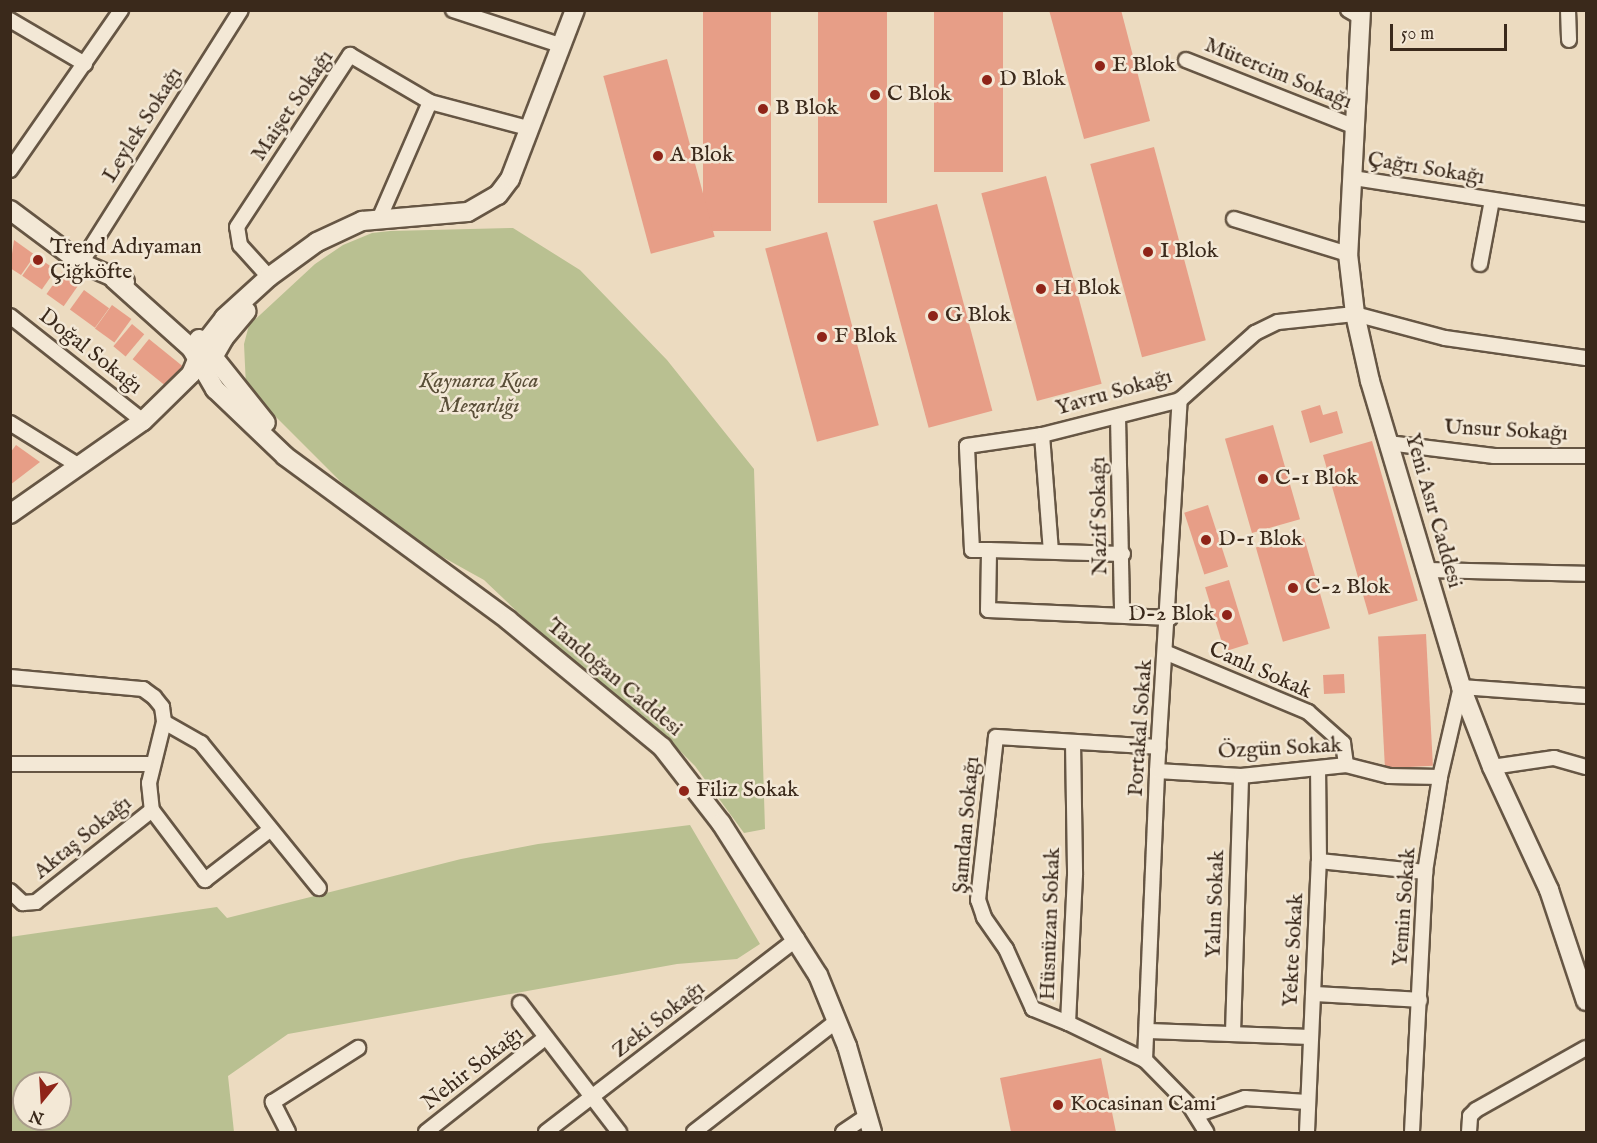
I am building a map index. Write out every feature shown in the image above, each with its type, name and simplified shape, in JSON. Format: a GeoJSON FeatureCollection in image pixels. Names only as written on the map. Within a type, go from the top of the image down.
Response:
{"type":"FeatureCollection","features":[{"type":"Feature","properties":{"kind":"street"},"geometry":{"type":"LineString","coordinates":[[10,170],[121,10]]}},
{"type":"Feature","properties":{"kind":"street","name":"Leylek Sokağı"},"geometry":{"type":"LineString","coordinates":[[81,263],[241,10]]}},
{"type":"Feature","properties":{"kind":"street"},"geometry":{"type":"LineString","coordinates":[[453,10],[491,17],[561,45]]}},
{"type":"Feature","properties":{"kind":"street"},"geometry":{"type":"LineString","coordinates":[[205,358],[224,318],[269,277],[317,242],[342,228],[380,217],[468,212],[491,201],[510,179],[575,10]]}},
{"type":"Feature","properties":{"kind":"street"},"geometry":{"type":"LineString","coordinates":[[1568,10],[1569,40]]}},
{"type":"Feature","properties":{"kind":"street","name":"Yeni Asır Caddesi"},"geometry":{"type":"LineString","coordinates":[[1356,13],[1355,127],[1348,255],[1355,314],[1388,443],[1461,687],[1492,767],[1548,890],[1587,1001]]}},
{"type":"Feature","properties":{"kind":"street"},"geometry":{"type":"LineString","coordinates":[[10,20],[85,64]]}},
{"type":"Feature","properties":{"kind":"street","name":"Maişet Sokağı"},"geometry":{"type":"LineString","coordinates":[[269,277],[240,245],[237,227],[350,55],[430,102],[528,128]]}},
{"type":"Feature","properties":{"kind":"street","name":"Mütercim Sokağı"},"geometry":{"type":"LineString","coordinates":[[1186,60],[1355,127]]}},
{"type":"Feature","properties":{"kind":"street"},"geometry":{"type":"LineString","coordinates":[[380,217],[430,102]]}},
{"type":"Feature","properties":{"kind":"street","name":"Çağrı Sokağı"},"geometry":{"type":"LineString","coordinates":[[1353,178],[1587,214]]}},
{"type":"Feature","properties":{"kind":"street","name":"Çağrı Sokağı"},"geometry":{"type":"LineString","coordinates":[[1480,264],[1492,200]]}},
{"type":"Feature","properties":{"kind":"street","name":"Tandoğan Caddesi"},"geometry":{"type":"LineString","coordinates":[[10,210],[81,263],[114,279],[129,283],[291,447],[299,463],[507,620],[662,747],[721,823],[797,939],[838,1020],[870,1124]]}},
{"type":"Feature","properties":{"kind":"street"},"geometry":{"type":"LineString","coordinates":[[1234,219],[1348,255]]}},
{"type":"Feature","properties":{"kind":"street"},"geometry":{"type":"LineString","coordinates":[[10,514],[143,420],[205,358],[238,320],[317,242]]}},
{"type":"Feature","properties":{"kind":"street"},"geometry":{"type":"LineString","coordinates":[[1355,314],[1445,338],[1587,358]]}},
{"type":"Feature","properties":{"kind":"street","name":"Yavru Sokağı"},"geometry":{"type":"LineString","coordinates":[[989,550],[972,550],[967,446],[1042,435],[1180,400],[1255,333],[1278,322],[1355,314]]}},
{"type":"Feature","properties":{"kind":"street","name":"Doğal Sokağı"},"geometry":{"type":"LineString","coordinates":[[10,316],[143,420]]}},
{"type":"Feature","properties":{"kind":"street","name":"Portakal Sokak"},"geometry":{"type":"LineString","coordinates":[[1145,1060],[1149,1031],[1157,771],[1170,618],[1180,400]]}},
{"type":"Feature","properties":{"kind":"street","name":"Nazif Sokağı"},"geometry":{"type":"LineString","coordinates":[[1118,417],[1123,554],[1122,614]]}},
{"type":"Feature","properties":{"kind":"street"},"geometry":{"type":"LineString","coordinates":[[10,423],[79,466]]}},
{"type":"Feature","properties":{"kind":"street"},"geometry":{"type":"LineString","coordinates":[[1042,435],[1051,551]]}},
{"type":"Feature","properties":{"kind":"street","name":"Unsur Sokağı"},"geometry":{"type":"LineString","coordinates":[[1388,443],[1494,456],[1587,456]]}},
{"type":"Feature","properties":{"kind":"street"},"geometry":{"type":"LineString","coordinates":[[1123,554],[989,550],[988,610],[1122,614],[1170,618]]}},
{"type":"Feature","properties":{"kind":"street"},"geometry":{"type":"LineString","coordinates":[[1425,570],[1587,574]]}},
{"type":"Feature","properties":{"kind":"street","name":"Canlı Sokak"},"geometry":{"type":"LineString","coordinates":[[1167,653],[1308,712],[1343,743],[1346,765]]}},
{"type":"Feature","properties":{"kind":"street"},"geometry":{"type":"LineString","coordinates":[[10,677],[143,689],[162,707],[164,722],[148,783],[152,810],[206,880],[271,829]]}},
{"type":"Feature","properties":{"kind":"street"},"geometry":{"type":"LineString","coordinates":[[1461,687],[1587,696]]}},
{"type":"Feature","properties":{"kind":"street","name":"Yemin Sokak"},"geometry":{"type":"LineString","coordinates":[[1412,1132],[1425,872],[1440,777],[1461,687]]}},
{"type":"Feature","properties":{"kind":"street"},"geometry":{"type":"LineString","coordinates":[[164,722],[201,743],[320,888]]}},
{"type":"Feature","properties":{"kind":"street","name":"Şamdan Sokağı"},"geometry":{"type":"LineString","coordinates":[[1068,1023],[1033,1009],[1006,950],[984,917],[978,900],[996,737],[1073,742]]}},
{"type":"Feature","properties":{"kind":"street"},"geometry":{"type":"LineString","coordinates":[[1073,742],[1159,747]]}},
{"type":"Feature","properties":{"kind":"street","name":"Hüsnüzan Sokak"},"geometry":{"type":"LineString","coordinates":[[1073,742],[1075,875],[1068,1023],[1145,1060]]}},
{"type":"Feature","properties":{"kind":"street"},"geometry":{"type":"LineString","coordinates":[[1492,767],[1554,758],[1587,767]]}},
{"type":"Feature","properties":{"kind":"street"},"geometry":{"type":"LineString","coordinates":[[10,764],[152,764]]}},
{"type":"Feature","properties":{"kind":"street","name":"Özgün Sokak"},"geometry":{"type":"LineString","coordinates":[[1157,771],[1241,776],[1318,770],[1346,765],[1389,776],[1440,777]]}},
{"type":"Feature","properties":{"kind":"street","name":"Yekte Sokak"},"geometry":{"type":"LineString","coordinates":[[1307,1132],[1319,861],[1318,770]]}},
{"type":"Feature","properties":{"kind":"street","name":"Yalın Sokak"},"geometry":{"type":"LineString","coordinates":[[1233,1033],[1241,776]]}},
{"type":"Feature","properties":{"kind":"street","name":"Aktaş Sokağı"},"geometry":{"type":"LineString","coordinates":[[10,891],[23,903],[36,902],[152,810]]}},
{"type":"Feature","properties":{"kind":"street"},"geometry":{"type":"LineString","coordinates":[[1319,861],[1425,872]]}},
{"type":"Feature","properties":{"kind":"street","name":"Zeki Sokağı"},"geometry":{"type":"LineString","coordinates":[[546,1132],[797,939]]}},
{"type":"Feature","properties":{"kind":"street"},"geometry":{"type":"LineString","coordinates":[[1313,994],[1420,1000]]}},
{"type":"Feature","properties":{"kind":"street"},"geometry":{"type":"LineString","coordinates":[[520,1003],[619,1132]]}},
{"type":"Feature","properties":{"kind":"street"},"geometry":{"type":"LineString","coordinates":[[694,1132],[838,1020]]}},
{"type":"Feature","properties":{"kind":"street"},"geometry":{"type":"LineString","coordinates":[[1149,1031],[1310,1037]]}},
{"type":"Feature","properties":{"kind":"street","name":"Nehir Sokağı"},"geometry":{"type":"LineString","coordinates":[[426,1132],[546,1038]]}},
{"type":"Feature","properties":{"kind":"street"},"geometry":{"type":"LineString","coordinates":[[288,1132],[273,1102],[358,1048]]}},
{"type":"Feature","properties":{"kind":"street"},"geometry":{"type":"LineString","coordinates":[[1469,1132],[1470,1116],[1476,1110],[1587,1048]]}},
{"type":"Feature","properties":{"kind":"street"},"geometry":{"type":"LineString","coordinates":[[1145,1060],[1197,1115],[1206,1132]]}},
{"type":"Feature","properties":{"kind":"street"},"geometry":{"type":"LineString","coordinates":[[1197,1115],[1245,1098],[1307,1102]]}},
{"type":"Feature","properties":{"kind":"street"},"geometry":{"type":"LineString","coordinates":[[843,1132],[870,1124]]}},
{"type":"Feature","properties":{"kind":"green space","name":"Kaynarca Koca Mezarlığı"},"geometry":{"type":"Polygon","coordinates":[[[513,228],[580,270],[667,360],[754,469],[765,829],[744,833],[695,766],[669,740],[576,668],[484,580],[403,535],[365,506],[246,387],[244,344],[249,325],[315,264],[343,245],[372,233],[390,231],[513,228]]]}},
{"type":"Feature","properties":{"kind":"green space"},"geometry":{"type":"Polygon","coordinates":[[[690,825],[760,944],[737,959],[677,964],[288,1034],[228,1076],[234,1132],[11,1132],[10,937],[217,907],[227,918],[461,859],[538,844],[690,825]]]}},
{"type":"Feature","properties":{"kind":"building"},"geometry":{"type":"Polygon","coordinates":[[[703,10],[771,10],[771,231],[703,231],[703,10]]]}},
{"type":"Feature","properties":{"kind":"building","name":"C Blok"},"geometry":{"type":"Polygon","coordinates":[[[818,10],[887,10],[887,203],[818,203],[818,10]]]}},
{"type":"Feature","properties":{"kind":"building","name":"D Blok"},"geometry":{"type":"Polygon","coordinates":[[[934,10],[1003,10],[1003,172],[934,172],[934,10]]]}},
{"type":"Feature","properties":{"kind":"building","name":"E Blok"},"geometry":{"type":"Polygon","coordinates":[[[1049,10],[1121,10],[1150,121],[1084,139],[1049,10]]]}},
{"type":"Feature","properties":{"kind":"building","name":"A Blok"},"geometry":{"type":"Polygon","coordinates":[[[667,59],[715,237],[651,254],[603,76],[667,59]]]}},
{"type":"Feature","properties":{"kind":"building","name":"I Blok"},"geometry":{"type":"Polygon","coordinates":[[[1154,147],[1206,340],[1142,357],[1090,164],[1154,147]]]}},
{"type":"Feature","properties":{"kind":"building","name":"H Blok"},"geometry":{"type":"Polygon","coordinates":[[[1046,176],[1102,384],[1037,401],[981,193],[1046,176]]]}},
{"type":"Feature","properties":{"kind":"building","name":"G Blok"},"geometry":{"type":"Polygon","coordinates":[[[937,204],[992,411],[929,428],[873,221],[937,204]]]}},
{"type":"Feature","properties":{"kind":"building","name":"F Blok"},"geometry":{"type":"Polygon","coordinates":[[[827,232],[879,425],[817,442],[765,249],[827,232]]]}},
{"type":"Feature","properties":{"kind":"building"},"geometry":{"type":"Polygon","coordinates":[[[14,240],[35,255],[21,275],[10,268],[14,240]]]}},
{"type":"Feature","properties":{"kind":"building"},"geometry":{"type":"Polygon","coordinates":[[[36,256],[56,270],[42,289],[22,276],[36,256]]]}},
{"type":"Feature","properties":{"kind":"building"},"geometry":{"type":"Polygon","coordinates":[[[62,272],[79,284],[64,306],[47,294],[62,272]]]}},
{"type":"Feature","properties":{"kind":"building"},"geometry":{"type":"Polygon","coordinates":[[[84,290],[109,308],[95,328],[70,309],[84,290]]]}},
{"type":"Feature","properties":{"kind":"building"},"geometry":{"type":"Polygon","coordinates":[[[112,305],[131,319],[114,343],[95,328],[112,305]]]}},
{"type":"Feature","properties":{"kind":"building"},"geometry":{"type":"Polygon","coordinates":[[[132,324],[144,334],[126,356],[113,346],[132,324]]]}},
{"type":"Feature","properties":{"kind":"building"},"geometry":{"type":"Polygon","coordinates":[[[149,339],[182,366],[166,386],[133,359],[149,339]]]}},
{"type":"Feature","properties":{"kind":"building"},"geometry":{"type":"Polygon","coordinates":[[[1320,405],[1323,415],[1337,411],[1343,433],[1310,443],[1301,411],[1320,405]]]}},
{"type":"Feature","properties":{"kind":"building","name":"C-1 Blok"},"geometry":{"type":"Polygon","coordinates":[[[1273,425],[1300,519],[1252,533],[1225,439],[1273,425]]]}},
{"type":"Feature","properties":{"kind":"building"},"geometry":{"type":"Polygon","coordinates":[[[1372,441],[1418,601],[1369,615],[1323,455],[1372,441]]]}},
{"type":"Feature","properties":{"kind":"building"},"geometry":{"type":"Polygon","coordinates":[[[16,445],[40,462],[10,485],[10,453],[16,445]]]}},
{"type":"Feature","properties":{"kind":"building","name":"D-1 Blok"},"geometry":{"type":"Polygon","coordinates":[[[1208,505],[1228,567],[1204,575],[1184,513],[1208,505]]]}},
{"type":"Feature","properties":{"kind":"building","name":"C-2 Blok"},"geometry":{"type":"Polygon","coordinates":[[[1303,534],[1330,628],[1283,642],[1256,548],[1303,534]]]}},
{"type":"Feature","properties":{"kind":"building","name":"D-2 Blok"},"geometry":{"type":"Polygon","coordinates":[[[1229,580],[1249,644],[1225,651],[1205,587],[1229,580]]]}},
{"type":"Feature","properties":{"kind":"building"},"geometry":{"type":"Polygon","coordinates":[[[1426,634],[1433,766],[1385,768],[1378,637],[1426,634]]]}},
{"type":"Feature","properties":{"kind":"building"},"geometry":{"type":"Polygon","coordinates":[[[1344,674],[1345,693],[1324,694],[1323,675],[1344,674]]]}},
{"type":"Feature","properties":{"kind":"building","name":"Kocasinan Cami"},"geometry":{"type":"Polygon","coordinates":[[[1101,1058],[1116,1132],[1011,1132],[1000,1078],[1101,1058]]]}},
{"type":"Feature","properties":{"kind":"place","name":"E Blok"},"geometry":{"type":"Point","coordinates":[1100,66]}},
{"type":"Feature","properties":{"kind":"place","name":"D Blok"},"geometry":{"type":"Point","coordinates":[987,80]}},
{"type":"Feature","properties":{"kind":"place","name":"C Blok"},"geometry":{"type":"Point","coordinates":[875,95]}},
{"type":"Feature","properties":{"kind":"place","name":"B Blok"},"geometry":{"type":"Point","coordinates":[763,109]}},
{"type":"Feature","properties":{"kind":"place","name":"A Blok"},"geometry":{"type":"Point","coordinates":[658,156]}},
{"type":"Feature","properties":{"kind":"place","name":"I Blok"},"geometry":{"type":"Point","coordinates":[1148,252]}},
{"type":"Feature","properties":{"kind":"place","name":"Trend Adıyaman Çiğköfte"},"geometry":{"type":"Point","coordinates":[38,260]}},
{"type":"Feature","properties":{"kind":"place","name":"H Blok"},"geometry":{"type":"Point","coordinates":[1041,289]}},
{"type":"Feature","properties":{"kind":"place","name":"G Blok"},"geometry":{"type":"Point","coordinates":[933,316]}},
{"type":"Feature","properties":{"kind":"place","name":"F Blok"},"geometry":{"type":"Point","coordinates":[822,337]}},
{"type":"Feature","properties":{"kind":"place","name":"C-1 Blok"},"geometry":{"type":"Point","coordinates":[1263,479]}},
{"type":"Feature","properties":{"kind":"place","name":"D-1 Blok"},"geometry":{"type":"Point","coordinates":[1206,540]}},
{"type":"Feature","properties":{"kind":"place","name":"C-2 Blok"},"geometry":{"type":"Point","coordinates":[1293,588]}},
{"type":"Feature","properties":{"kind":"place","name":"D-2 Blok"},"geometry":{"type":"Point","coordinates":[1227,615]}},
{"type":"Feature","properties":{"kind":"place","name":"Filiz Sokak"},"geometry":{"type":"Point","coordinates":[684,791]}},
{"type":"Feature","properties":{"kind":"place","name":"Kocasinan Cami"},"geometry":{"type":"Point","coordinates":[1058,1105]}}]}
